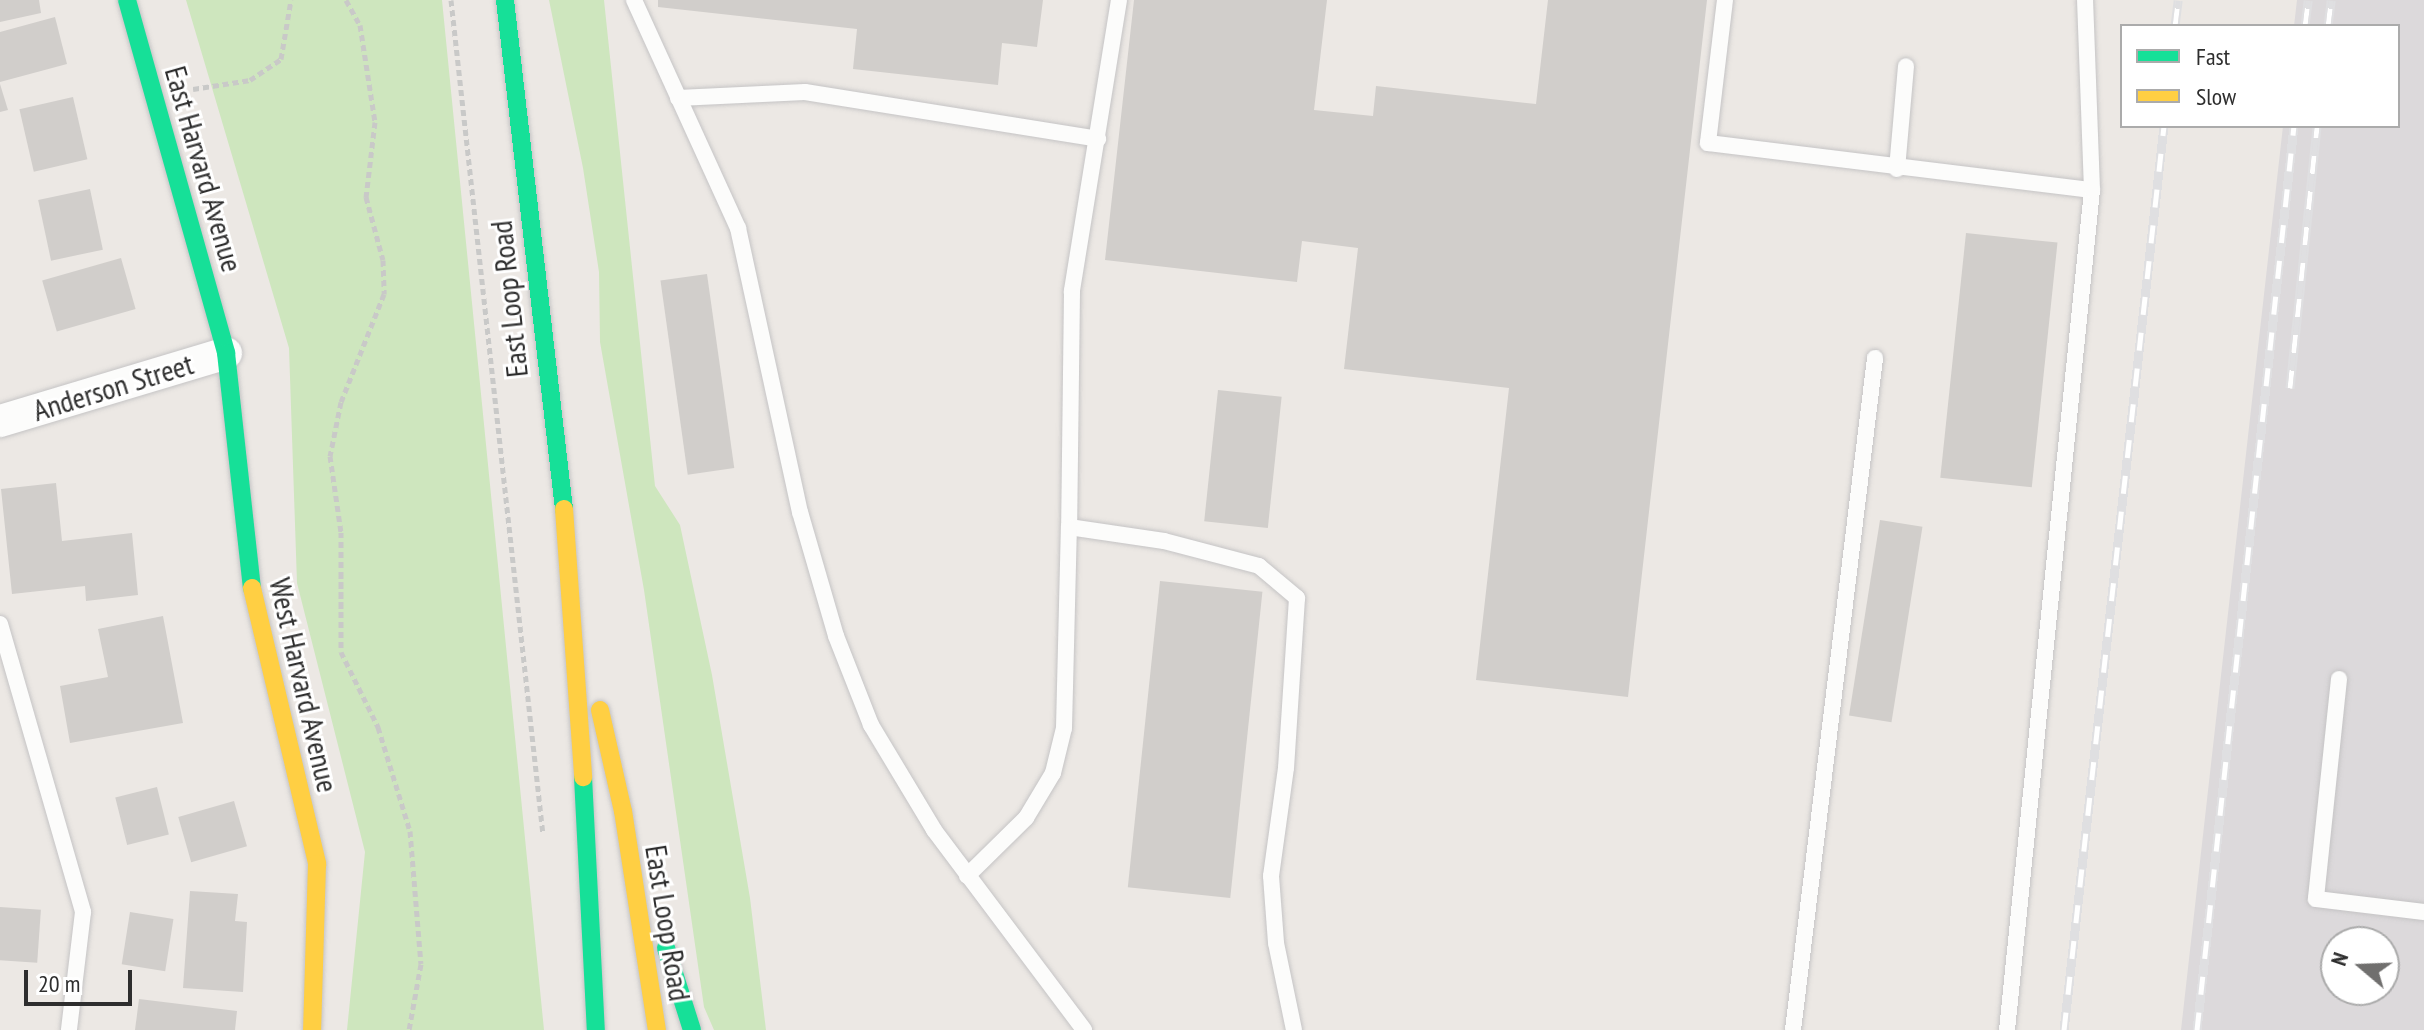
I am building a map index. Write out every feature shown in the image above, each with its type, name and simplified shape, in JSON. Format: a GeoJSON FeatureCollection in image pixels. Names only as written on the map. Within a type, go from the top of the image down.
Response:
{"type":"FeatureCollection","features":[{"type":"Feature","properties":{"kind":"main road","name":"East Harvard Avenue"},"geometry":{"type":"LineString","coordinates":[[127,0],[226,353]]}},
{"type":"Feature","properties":{"kind":"main road","name":"East Loop Road"},"geometry":{"type":"LineString","coordinates":[[505,0],[573,591],[596,1030]]}},
{"type":"Feature","properties":{"kind":"main road","name":"West Harvard Avenue"},"geometry":{"type":"LineString","coordinates":[[226,353],[248,572],[317,864],[312,1030]]}},
{"type":"Feature","properties":{"kind":"main road","name":"East Loop Road"},"geometry":{"type":"LineString","coordinates":[[573,591],[623,811],[657,1030]]}},
{"type":"Feature","properties":{"kind":"main road"},"geometry":{"type":"LineString","coordinates":[[623,811],[692,1030]]}},
{"type":"Feature","properties":{"kind":"street","name":"Anderson Street"},"geometry":{"type":"LineString","coordinates":[[0,421],[226,353]]}},
{"type":"Feature","properties":{"kind":"lane"},"geometry":{"type":"LineString","coordinates":[[634,0],[738,228],[800,512],[836,636],[871,725],[967,876],[1084,1030]]}},
{"type":"Feature","properties":{"kind":"lane"},"geometry":{"type":"LineString","coordinates":[[967,876],[1026,818],[1053,773],[1064,728],[1072,291],[1119,0]]}},
{"type":"Feature","properties":{"kind":"lane"},"geometry":{"type":"LineString","coordinates":[[1725,0],[1708,143],[1897,169],[2092,190]]}},
{"type":"Feature","properties":{"kind":"lane"},"geometry":{"type":"LineString","coordinates":[[2007,1030],[2092,190],[2085,0]]}},
{"type":"Feature","properties":{"kind":"lane"},"geometry":{"type":"LineString","coordinates":[[1897,169],[1906,66]]}},
{"type":"Feature","properties":{"kind":"lane"},"geometry":{"type":"LineString","coordinates":[[678,98],[805,92],[1098,139]]}},
{"type":"Feature","properties":{"kind":"lane"},"geometry":{"type":"LineString","coordinates":[[1793,1030],[1875,358]]}},
{"type":"Feature","properties":{"kind":"lane"},"geometry":{"type":"LineString","coordinates":[[1069,527],[1164,541],[1259,566],[1297,598],[1286,768],[1271,876],[1276,943],[1294,1030]]}},
{"type":"Feature","properties":{"kind":"lane"},"geometry":{"type":"LineString","coordinates":[[0,624],[83,912],[69,1030]]}},
{"type":"Feature","properties":{"kind":"lane"},"geometry":{"type":"LineString","coordinates":[[2339,679],[2316,899],[2424,912]]}},
{"type":"Feature","properties":{"kind":"path"},"geometry":{"type":"LineString","coordinates":[[159,106],[178,93],[250,80],[281,59],[291,0]]}},
{"type":"Feature","properties":{"kind":"path"},"geometry":{"type":"LineString","coordinates":[[346,0],[360,25],[375,122],[366,197],[383,260],[384,294],[341,402],[330,456],[341,532],[341,652],[378,727],[410,831],[421,964],[409,1030]]}},
{"type":"Feature","properties":{"kind":"path"},"geometry":{"type":"LineString","coordinates":[[451,0],[543,837]]}},
{"type":"Feature","properties":{"kind":"shaded area"},"geometry":{"type":"Polygon","coordinates":[[[2297,0],[2424,0],[2424,1030],[2181,1030],[2283,128],[2400,128],[2400,24],[2294,24],[2297,0]]]}},
{"type":"Feature","properties":{"kind":"green space"},"geometry":{"type":"Polygon","coordinates":[[[186,0],[442,0],[544,1030],[347,1030],[365,852],[297,583],[289,348],[186,0]]]}},
{"type":"Feature","properties":{"kind":"green space"},"geometry":{"type":"Polygon","coordinates":[[[549,0],[604,0],[655,486],[680,525],[712,675],[750,898],[766,1030],[714,1030],[704,1007],[644,590],[600,342],[599,272],[583,168],[549,0]]]}},
{"type":"Feature","properties":{"kind":"building"},"geometry":{"type":"Polygon","coordinates":[[[0,0],[39,0],[41,13],[0,22],[0,0]]]}},
{"type":"Feature","properties":{"kind":"building"},"geometry":{"type":"Polygon","coordinates":[[[658,0],[1043,0],[1037,47],[1002,43],[998,85],[853,69],[857,29],[658,7],[658,0]]]}},
{"type":"Feature","properties":{"kind":"building"},"geometry":{"type":"Polygon","coordinates":[[[1134,0],[1327,0],[1314,110],[1373,116],[1376,86],[1536,104],[1548,0],[1707,0],[1628,697],[1476,680],[1509,388],[1344,369],[1358,248],[1302,241],[1297,282],[1105,260],[1134,0]]]}},
{"type":"Feature","properties":{"kind":"building"},"geometry":{"type":"Polygon","coordinates":[[[55,17],[67,64],[0,82],[0,32],[55,17]]]}},
{"type":"Feature","properties":{"kind":"building"},"geometry":{"type":"Polygon","coordinates":[[[0,84],[8,110],[0,112],[0,84]]]}},
{"type":"Feature","properties":{"kind":"building"},"geometry":{"type":"Polygon","coordinates":[[[73,97],[87,159],[34,172],[19,109],[73,97]]]}},
{"type":"Feature","properties":{"kind":"building"},"geometry":{"type":"Polygon","coordinates":[[[90,189],[103,250],[51,261],[38,200],[90,189]]]}},
{"type":"Feature","properties":{"kind":"building"},"geometry":{"type":"Polygon","coordinates":[[[1966,233],[2057,243],[2032,487],[1940,478],[1966,233]]]}},
{"type":"Feature","properties":{"kind":"building"},"geometry":{"type":"Polygon","coordinates":[[[121,258],[136,309],[57,332],[42,281],[121,258]]]}},
{"type":"Feature","properties":{"kind":"building"},"geometry":{"type":"Polygon","coordinates":[[[707,274],[734,468],[688,475],[660,281],[707,274]]]}},
{"type":"Feature","properties":{"kind":"building"},"geometry":{"type":"Polygon","coordinates":[[[1218,390],[1282,397],[1268,528],[1204,521],[1218,390]]]}},
{"type":"Feature","properties":{"kind":"building"},"geometry":{"type":"Polygon","coordinates":[[[56,483],[62,541],[132,533],[138,595],[86,601],[85,586],[12,594],[1,489],[56,483]]]}},
{"type":"Feature","properties":{"kind":"building"},"geometry":{"type":"Polygon","coordinates":[[[1880,520],[1922,527],[1891,722],[1849,716],[1880,520]]]}},
{"type":"Feature","properties":{"kind":"building"},"geometry":{"type":"Polygon","coordinates":[[[1160,581],[1262,592],[1230,898],[1128,887],[1160,581]]]}},
{"type":"Feature","properties":{"kind":"building"},"geometry":{"type":"Polygon","coordinates":[[[163,616],[183,723],[70,743],[60,686],[108,677],[98,629],[163,616]]]}},
{"type":"Feature","properties":{"kind":"building"},"geometry":{"type":"Polygon","coordinates":[[[157,787],[169,835],[127,845],[115,797],[157,787]]]}},
{"type":"Feature","properties":{"kind":"building"},"geometry":{"type":"Polygon","coordinates":[[[234,801],[247,846],[191,862],[178,817],[234,801]]]}},
{"type":"Feature","properties":{"kind":"building"},"geometry":{"type":"Polygon","coordinates":[[[190,891],[238,894],[235,921],[247,922],[243,992],[183,988],[190,891]]]}},
{"type":"Feature","properties":{"kind":"building"},"geometry":{"type":"Polygon","coordinates":[[[0,907],[41,910],[37,963],[0,960],[0,907]]]}},
{"type":"Feature","properties":{"kind":"building"},"geometry":{"type":"Polygon","coordinates":[[[130,912],[173,919],[165,971],[122,964],[130,912]]]}},
{"type":"Feature","properties":{"kind":"building"},"geometry":{"type":"Polygon","coordinates":[[[139,999],[237,1011],[235,1030],[135,1030],[139,999]]]}},
{"type":"Feature","properties":{"kind":"railway"},"geometry":{"type":"LineString","coordinates":[[2175,24],[2178,0]]}},
{"type":"Feature","properties":{"kind":"railway"},"geometry":{"type":"LineString","coordinates":[[2305,24],[2308,0]]}},
{"type":"Feature","properties":{"kind":"railway"},"geometry":{"type":"LineString","coordinates":[[2328,24],[2331,0]]}},
{"type":"Feature","properties":{"kind":"railway"},"geometry":{"type":"LineString","coordinates":[[2064,1030],[2164,128]]}},
{"type":"Feature","properties":{"kind":"railway"},"geometry":{"type":"LineString","coordinates":[[2197,1030],[2294,128]]}},
{"type":"Feature","properties":{"kind":"railway"},"geometry":{"type":"LineString","coordinates":[[2290,388],[2317,128]]}},
{"type":"Feature","properties":{"kind":"traffic: fast"},"geometry":{"type":"LineString","coordinates":[[127,0],[226,353],[252,588]]}},
{"type":"Feature","properties":{"kind":"traffic: fast"},"geometry":{"type":"LineString","coordinates":[[505,0],[564,509]]}},
{"type":"Feature","properties":{"kind":"traffic: fast"},"geometry":{"type":"LineString","coordinates":[[583,777],[596,1030]]}},
{"type":"Feature","properties":{"kind":"traffic: fast"},"geometry":{"type":"LineString","coordinates":[[666,948],[692,1030]]}},
{"type":"Feature","properties":{"kind":"traffic: slow"},"geometry":{"type":"LineString","coordinates":[[564,509],[583,777]]}},
{"type":"Feature","properties":{"kind":"traffic: slow"},"geometry":{"type":"LineString","coordinates":[[252,588],[317,864],[312,1030]]}},
{"type":"Feature","properties":{"kind":"traffic: slow"},"geometry":{"type":"LineString","coordinates":[[600,710],[623,811],[657,1030]]}}]}
